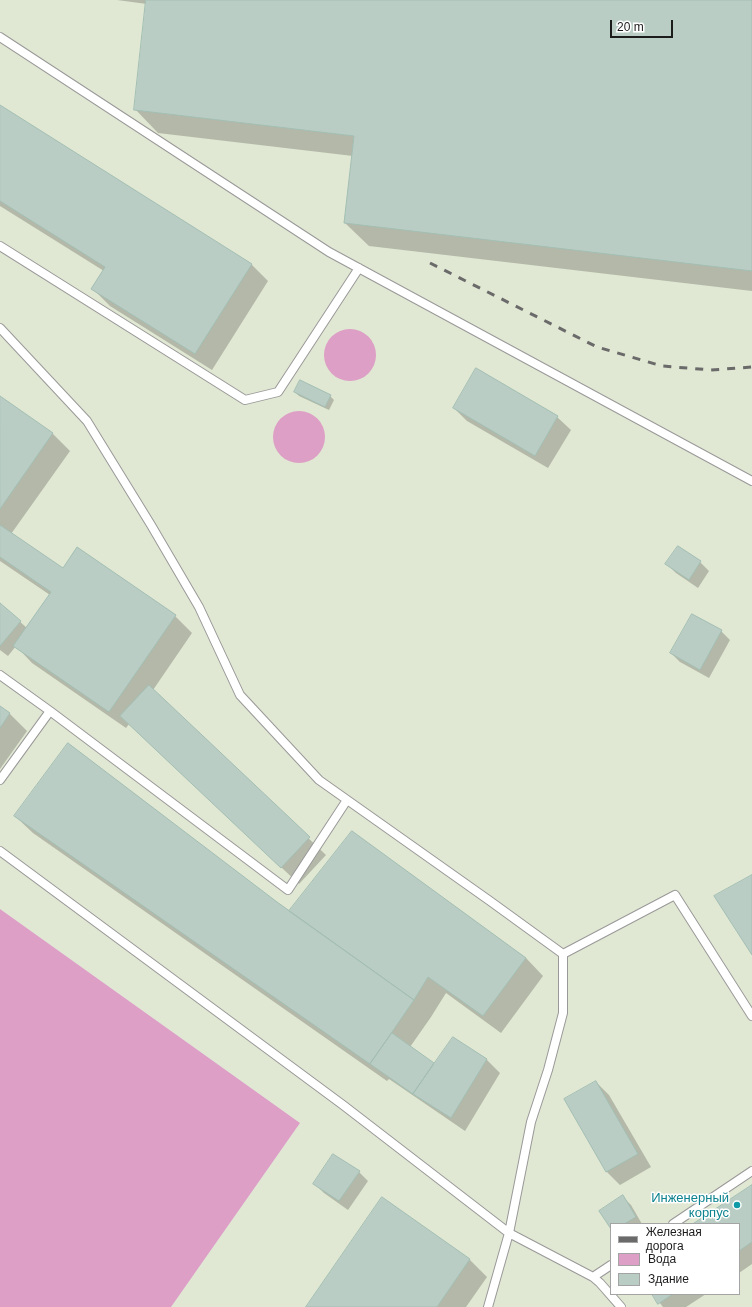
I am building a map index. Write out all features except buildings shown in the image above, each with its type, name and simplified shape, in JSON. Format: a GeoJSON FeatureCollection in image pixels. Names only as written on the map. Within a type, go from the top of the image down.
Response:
{"type":"FeatureCollection","features":[{"type":"Feature","properties":{"kind":"lane"},"geometry":{"type":"LineString","coordinates":[[0,37],[329,252],[752,481]]}},
{"type":"Feature","properties":{"kind":"lane"},"geometry":{"type":"LineString","coordinates":[[0,246],[245,400],[278,392],[359,268]]}},
{"type":"Feature","properties":{"kind":"lane"},"geometry":{"type":"LineString","coordinates":[[0,328],[87,421],[199,607],[240,695],[320,780],[490,900],[563,954]]}},
{"type":"Feature","properties":{"kind":"lane"},"geometry":{"type":"LineString","coordinates":[[0,675],[288,890],[347,800]]}},
{"type":"Feature","properties":{"kind":"lane"},"geometry":{"type":"LineString","coordinates":[[0,780],[50,711]]}},
{"type":"Feature","properties":{"kind":"lane"},"geometry":{"type":"LineString","coordinates":[[0,851],[343,1105],[509,1233],[593,1277],[610,1294]]}},
{"type":"Feature","properties":{"kind":"lane"},"geometry":{"type":"LineString","coordinates":[[563,954],[675,895],[752,1016]]}},
{"type":"Feature","properties":{"kind":"lane"},"geometry":{"type":"LineString","coordinates":[[488,1307],[509,1233],[531,1122],[548,1070],[563,1013],[563,954]]}},
{"type":"Feature","properties":{"kind":"lane"},"geometry":{"type":"LineString","coordinates":[[674,1223],[752,1171]]}},
{"type":"Feature","properties":{"kind":"lane"},"geometry":{"type":"LineString","coordinates":[[593,1277],[610,1266]]}},
{"type":"Feature","properties":{"kind":"lane"},"geometry":{"type":"LineString","coordinates":[[610,1295],[621,1307]]}},
{"type":"Feature","properties":{"kind":"shaded area"},"geometry":{"type":"Polygon","coordinates":[[[0,0],[752,0],[752,1307],[171,1307],[300,1123],[0,909],[0,0]]]}},
{"type":"Feature","properties":{"kind":"water"},"geometry":{"type":"Polygon","coordinates":[[[345,329],[355,329],[365,333],[372,340],[376,350],[376,360],[372,370],[365,377],[355,381],[345,381],[335,377],[328,370],[324,360],[324,350],[328,340],[335,333],[345,329]]]}},
{"type":"Feature","properties":{"kind":"water"},"geometry":{"type":"Polygon","coordinates":[[[299,411],[309,413],[317,419],[323,427],[325,437],[323,447],[317,455],[309,461],[299,463],[289,461],[281,455],[275,447],[273,437],[275,427],[281,419],[289,413],[299,411]]]}},
{"type":"Feature","properties":{"kind":"water"},"geometry":{"type":"Polygon","coordinates":[[[0,909],[300,1123],[171,1307],[0,1307],[0,909]]]}},
{"type":"Feature","properties":{"kind":"railway"},"geometry":{"type":"LineString","coordinates":[[430,263],[597,347],[662,366],[711,370],[752,367]]}},
{"type":"Feature","properties":{"kind":"place","name":"Инженерный корпус"},"geometry":{"type":"Point","coordinates":[737,1205]}}]}
